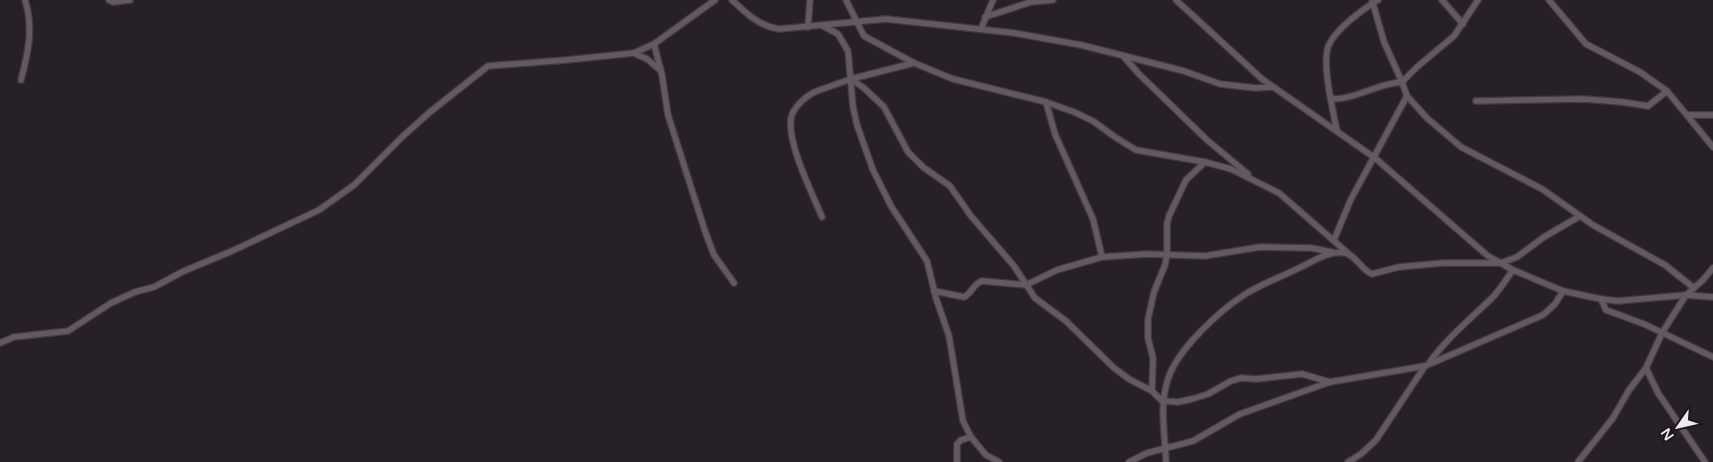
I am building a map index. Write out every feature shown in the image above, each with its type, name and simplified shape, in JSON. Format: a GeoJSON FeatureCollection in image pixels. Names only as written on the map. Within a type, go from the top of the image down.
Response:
{"type":"FeatureCollection","features":[{"type":"Feature","properties":{"kind":"street"},"geometry":{"type":"LineString","coordinates":[[20,80],[28,54],[31,28],[25,0]]}},
{"type":"Feature","properties":{"kind":"street"},"geometry":{"type":"LineString","coordinates":[[109,0],[113,2],[130,0]]}},
{"type":"Feature","properties":{"kind":"street"},"geometry":{"type":"LineString","coordinates":[[0,343],[14,337],[68,331],[112,303],[135,292],[154,287],[184,271],[240,248],[319,210],[354,185],[430,112],[488,66],[634,53],[654,44],[715,0]]}},
{"type":"Feature","properties":{"kind":"street"},"geometry":{"type":"LineString","coordinates":[[732,0],[750,17],[769,28],[821,26],[856,21],[900,20],[982,29],[1081,44],[1124,57],[1184,71],[1220,84],[1256,88],[1272,87]]}},
{"type":"Feature","properties":{"kind":"street"},"geometry":{"type":"LineString","coordinates":[[808,26],[810,0]]}},
{"type":"Feature","properties":{"kind":"street"},"geometry":{"type":"LineString","coordinates":[[846,0],[862,34],[866,38],[914,64],[953,79],[1046,102],[1074,112],[1093,121],[1136,150],[1205,162],[1231,169],[1253,179],[1286,198],[1365,270],[1372,274],[1399,267],[1425,264],[1458,262],[1501,263],[1516,257],[1580,216]]}},
{"type":"Feature","properties":{"kind":"street"},"geometry":{"type":"LineString","coordinates":[[982,29],[993,0]]}},
{"type":"Feature","properties":{"kind":"street"},"geometry":{"type":"LineString","coordinates":[[986,17],[1031,2],[1053,0]]}},
{"type":"Feature","properties":{"kind":"street"},"geometry":{"type":"LineString","coordinates":[[1176,0],[1272,87],[1375,158],[1488,256],[1513,270],[1563,291],[1601,299],[1618,301],[1686,294],[1713,297]]}},
{"type":"Feature","properties":{"kind":"street"},"geometry":{"type":"LineString","coordinates":[[1442,0],[1463,24]]}},
{"type":"Feature","properties":{"kind":"street"},"geometry":{"type":"LineString","coordinates":[[1331,99],[1345,98],[1389,84],[1402,82],[1454,36],[1478,0]]}},
{"type":"Feature","properties":{"kind":"street"},"geometry":{"type":"LineString","coordinates":[[1548,0],[1586,44],[1640,72],[1667,91],[1713,147]]}},
{"type":"Feature","properties":{"kind":"street"},"geometry":{"type":"LineString","coordinates":[[1337,130],[1326,54],[1328,46],[1338,32],[1375,1],[1384,42],[1407,96],[1427,118],[1461,147],[1542,189],[1594,225],[1665,265],[1694,288]]}},
{"type":"Feature","properties":{"kind":"street"},"geometry":{"type":"LineString","coordinates":[[821,26],[834,30],[846,46],[849,54],[853,107],[873,170],[891,206],[927,261],[934,291],[950,336],[963,421],[972,437],[986,454],[999,462]]}},
{"type":"Feature","properties":{"kind":"street"},"geometry":{"type":"LineString","coordinates":[[654,44],[661,71],[668,115],[705,231],[714,255],[734,284]]}},
{"type":"Feature","properties":{"kind":"street"},"geometry":{"type":"LineString","coordinates":[[634,53],[647,59],[661,71]]}},
{"type":"Feature","properties":{"kind":"street"},"geometry":{"type":"LineString","coordinates":[[1124,57],[1207,140],[1253,179]]}},
{"type":"Feature","properties":{"kind":"street"},"geometry":{"type":"LineString","coordinates":[[822,217],[796,153],[791,117],[797,107],[812,93],[851,79],[914,64]]}},
{"type":"Feature","properties":{"kind":"street"},"geometry":{"type":"LineString","coordinates":[[851,79],[864,88],[884,107],[908,152],[923,167],[950,186],[970,216],[1014,266],[1035,298],[1066,321],[1114,368],[1129,379],[1152,391],[1162,401],[1178,402],[1198,398],[1241,378],[1302,374],[1330,382]]}},
{"type":"Feature","properties":{"kind":"street"},"geometry":{"type":"LineString","coordinates":[[1476,101],[1584,99],[1648,106],[1667,91]]}},
{"type":"Feature","properties":{"kind":"street"},"geometry":{"type":"LineString","coordinates":[[1334,240],[1351,200],[1407,96]]}},
{"type":"Feature","properties":{"kind":"street"},"geometry":{"type":"LineString","coordinates":[[1046,102],[1055,134],[1093,218],[1102,257]]}},
{"type":"Feature","properties":{"kind":"street"},"geometry":{"type":"LineString","coordinates":[[1688,115],[1713,115]]}},
{"type":"Feature","properties":{"kind":"street"},"geometry":{"type":"LineString","coordinates":[[1152,391],[1153,358],[1148,338],[1148,319],[1167,255],[1166,242],[1169,216],[1186,180],[1205,162]]}},
{"type":"Feature","properties":{"kind":"street"},"geometry":{"type":"LineString","coordinates":[[934,291],[964,297],[976,284],[982,281],[1026,285],[1057,270],[1102,257],[1205,256],[1260,247],[1311,248],[1349,254]]}},
{"type":"Feature","properties":{"kind":"street"},"geometry":{"type":"LineString","coordinates":[[1166,462],[1162,401],[1168,378],[1178,359],[1219,314],[1246,294],[1332,252]]}},
{"type":"Feature","properties":{"kind":"street"},"geometry":{"type":"LineString","coordinates":[[1578,462],[1613,418],[1629,390],[1646,368],[1662,333],[1686,294],[1713,268]]}},
{"type":"Feature","properties":{"kind":"street"},"geometry":{"type":"LineString","coordinates":[[1348,462],[1362,454],[1376,440],[1442,346],[1492,298],[1513,270]]}},
{"type":"Feature","properties":{"kind":"street"},"geometry":{"type":"LineString","coordinates":[[1129,462],[1147,453],[1198,438],[1240,414],[1330,382],[1427,365],[1543,315],[1555,304],[1563,291]]}},
{"type":"Feature","properties":{"kind":"street"},"geometry":{"type":"LineString","coordinates":[[1601,299],[1606,310],[1644,324],[1713,357]]}},
{"type":"Feature","properties":{"kind":"street"},"geometry":{"type":"LineString","coordinates":[[1646,368],[1661,397],[1705,462]]}},
{"type":"Feature","properties":{"kind":"street"},"geometry":{"type":"LineString","coordinates":[[957,462],[957,444],[961,440],[972,437]]}}]}
